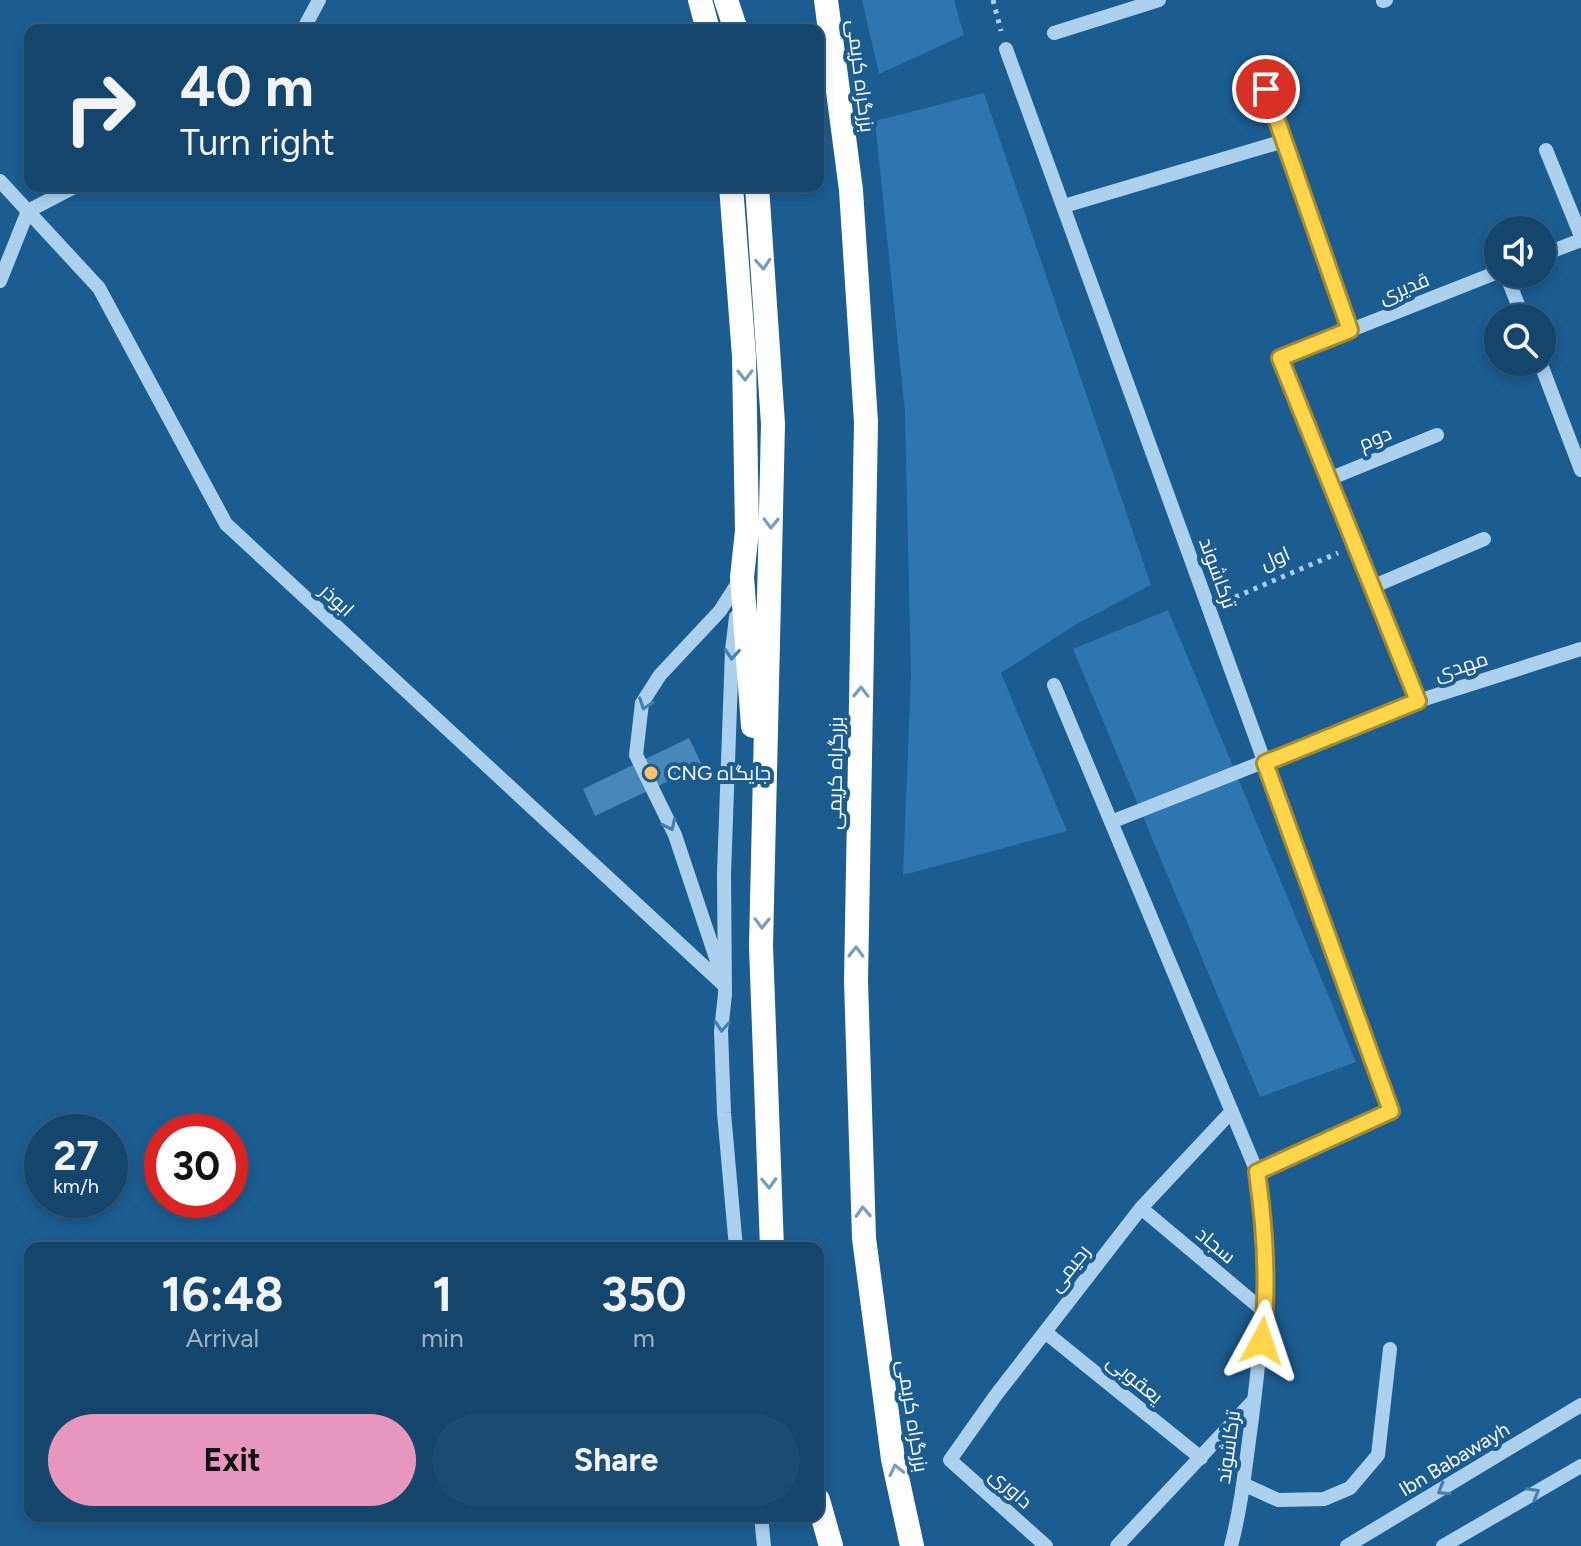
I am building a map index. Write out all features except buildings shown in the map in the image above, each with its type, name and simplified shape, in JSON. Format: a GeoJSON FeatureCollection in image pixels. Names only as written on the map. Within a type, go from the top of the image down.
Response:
{"type":"FeatureCollection","features":[{"type":"Feature","properties":{"kind":"highway"},"geometry":{"type":"LineString","coordinates":[[700,0],[706,24]]}},
{"type":"Feature","properties":{"kind":"highway"},"geometry":{"type":"LineString","coordinates":[[726,0],[734,24]]}},
{"type":"Feature","properties":{"kind":"highway","name":"بزرگراه کریمی"},"geometry":{"type":"LineString","coordinates":[[826,0],[851,190],[866,422],[856,981],[864,1238],[893,1459],[912,1546]]}},
{"type":"Feature","properties":{"kind":"highway"},"geometry":{"type":"LineString","coordinates":[[731,192],[744,356],[747,531],[742,577],[763,870]]}},
{"type":"Feature","properties":{"kind":"highway"},"geometry":{"type":"LineString","coordinates":[[757,192],[773,424],[761,946],[772,1242]]}},
{"type":"Feature","properties":{"kind":"highway"},"geometry":{"type":"LineString","coordinates":[[824,1521],[831,1546]]}},
{"type":"Feature","properties":{"kind":"street"},"geometry":{"type":"LineString","coordinates":[[306,24],[319,0]]}},
{"type":"Feature","properties":{"kind":"street"},"geometry":{"type":"LineString","coordinates":[[1054,33],[1159,0]]}},
{"type":"Feature","properties":{"kind":"street","name":"ترکاشوند"},"geometry":{"type":"LineString","coordinates":[[1006,49],[1391,1111],[1257,1172]]}},
{"type":"Feature","properties":{"kind":"street"},"geometry":{"type":"LineString","coordinates":[[1257,64],[1350,330]]}},
{"type":"Feature","properties":{"kind":"street"},"geometry":{"type":"LineString","coordinates":[[1064,206],[1284,141]]}},
{"type":"Feature","properties":{"kind":"street"},"geometry":{"type":"LineString","coordinates":[[1546,150],[1581,238],[1556,249]]}},
{"type":"Feature","properties":{"kind":"street","name":"ابوذر"},"geometry":{"type":"LineString","coordinates":[[0,181],[99,288],[226,524],[725,986]]}},
{"type":"Feature","properties":{"kind":"street"},"geometry":{"type":"LineString","coordinates":[[0,281],[28,211],[64,192]]}},
{"type":"Feature","properties":{"kind":"street","name":"قدیری"},"geometry":{"type":"LineString","coordinates":[[1329,479],[1280,358],[1484,277]]}},
{"type":"Feature","properties":{"kind":"street"},"geometry":{"type":"LineString","coordinates":[[1545,376],[1581,470]]}},
{"type":"Feature","properties":{"kind":"street","name":"دوم"},"geometry":{"type":"LineString","coordinates":[[1329,479],[1437,435]]}},
{"type":"Feature","properties":{"kind":"street"},"geometry":{"type":"LineString","coordinates":[[1329,479],[1418,701]]}},
{"type":"Feature","properties":{"kind":"street"},"geometry":{"type":"LineString","coordinates":[[1372,587],[1484,539]]}},
{"type":"Feature","properties":{"kind":"street"},"geometry":{"type":"LineString","coordinates":[[735,1242],[723,1099],[721,1031],[725,986],[724,874],[732,650],[742,577]]}},
{"type":"Feature","properties":{"kind":"street"},"geometry":{"type":"LineString","coordinates":[[725,986],[675,835],[636,755],[642,703],[660,675],[720,611],[742,577]]}},
{"type":"Feature","properties":{"kind":"street","name":"مهدی"},"geometry":{"type":"LineString","coordinates":[[1111,822],[1418,701],[1581,649]]}},
{"type":"Feature","properties":{"kind":"street","name":"ترکاشوند"},"geometry":{"type":"LineString","coordinates":[[1054,685],[1257,1172],[1265,1226],[1265,1312],[1236,1542]]}},
{"type":"Feature","properties":{"kind":"street","name":"رحیمی"},"geometry":{"type":"LineString","coordinates":[[950,1460],[1141,1208],[1232,1111]]}},
{"type":"Feature","properties":{"kind":"street","name":"سجاد"},"geometry":{"type":"LineString","coordinates":[[1141,1208],[1265,1312]]}},
{"type":"Feature","properties":{"kind":"street","name":"یعقوبی"},"geometry":{"type":"LineString","coordinates":[[1045,1332],[1201,1458]]}},
{"type":"Feature","properties":{"kind":"street"},"geometry":{"type":"LineString","coordinates":[[1243,1484],[1278,1500],[1324,1499],[1350,1488],[1378,1455],[1390,1349]]}},
{"type":"Feature","properties":{"kind":"street"},"geometry":{"type":"LineString","coordinates":[[1117,1546],[1254,1400]]}},
{"type":"Feature","properties":{"kind":"street","name":"Ibn Babawayh"},"geometry":{"type":"LineString","coordinates":[[1347,1546],[1581,1405]]}},
{"type":"Feature","properties":{"kind":"street","name":"داوری"},"geometry":{"type":"LineString","coordinates":[[950,1460],[1046,1546]]}},
{"type":"Feature","properties":{"kind":"street"},"geometry":{"type":"LineString","coordinates":[[1443,1546],[1581,1466]]}},
{"type":"Feature","properties":{"kind":"street"},"geometry":{"type":"LineString","coordinates":[[762,1522],[764,1546]]}},
{"type":"Feature","properties":{"kind":"path"},"geometry":{"type":"LineString","coordinates":[[993,0],[1006,49]]}},
{"type":"Feature","properties":{"kind":"path","name":"اول"},"geometry":{"type":"LineString","coordinates":[[1210,608],[1355,545]]}},
{"type":"Feature","properties":{"kind":"shaded area"},"geometry":{"type":"Polygon","coordinates":[[[862,0],[954,0],[964,35],[879,74],[862,0]]]}},
{"type":"Feature","properties":{"kind":"shaded area"},"geometry":{"type":"Polygon","coordinates":[[[984,93],[1151,585],[1075,625],[1001,673],[1067,831],[903,875],[911,676],[905,412],[875,121],[984,93]]]}},
{"type":"Feature","properties":{"kind":"shaded area"},"geometry":{"type":"Polygon","coordinates":[[[1168,610],[1356,1062],[1260,1097],[1073,649],[1168,610]]]}},
{"type":"Feature","properties":{"kind":"place","name":"CNG جایگاه"},"geometry":{"type":"Point","coordinates":[651,773]}},
{"type":"Feature","properties":{"kind":"route"},"geometry":{"type":"LineString","coordinates":[[1262,1341],[1265,1226],[1257,1172],[1391,1111],[1265,763],[1418,701],[1280,358],[1350,330],[1266,89]]}}]}
